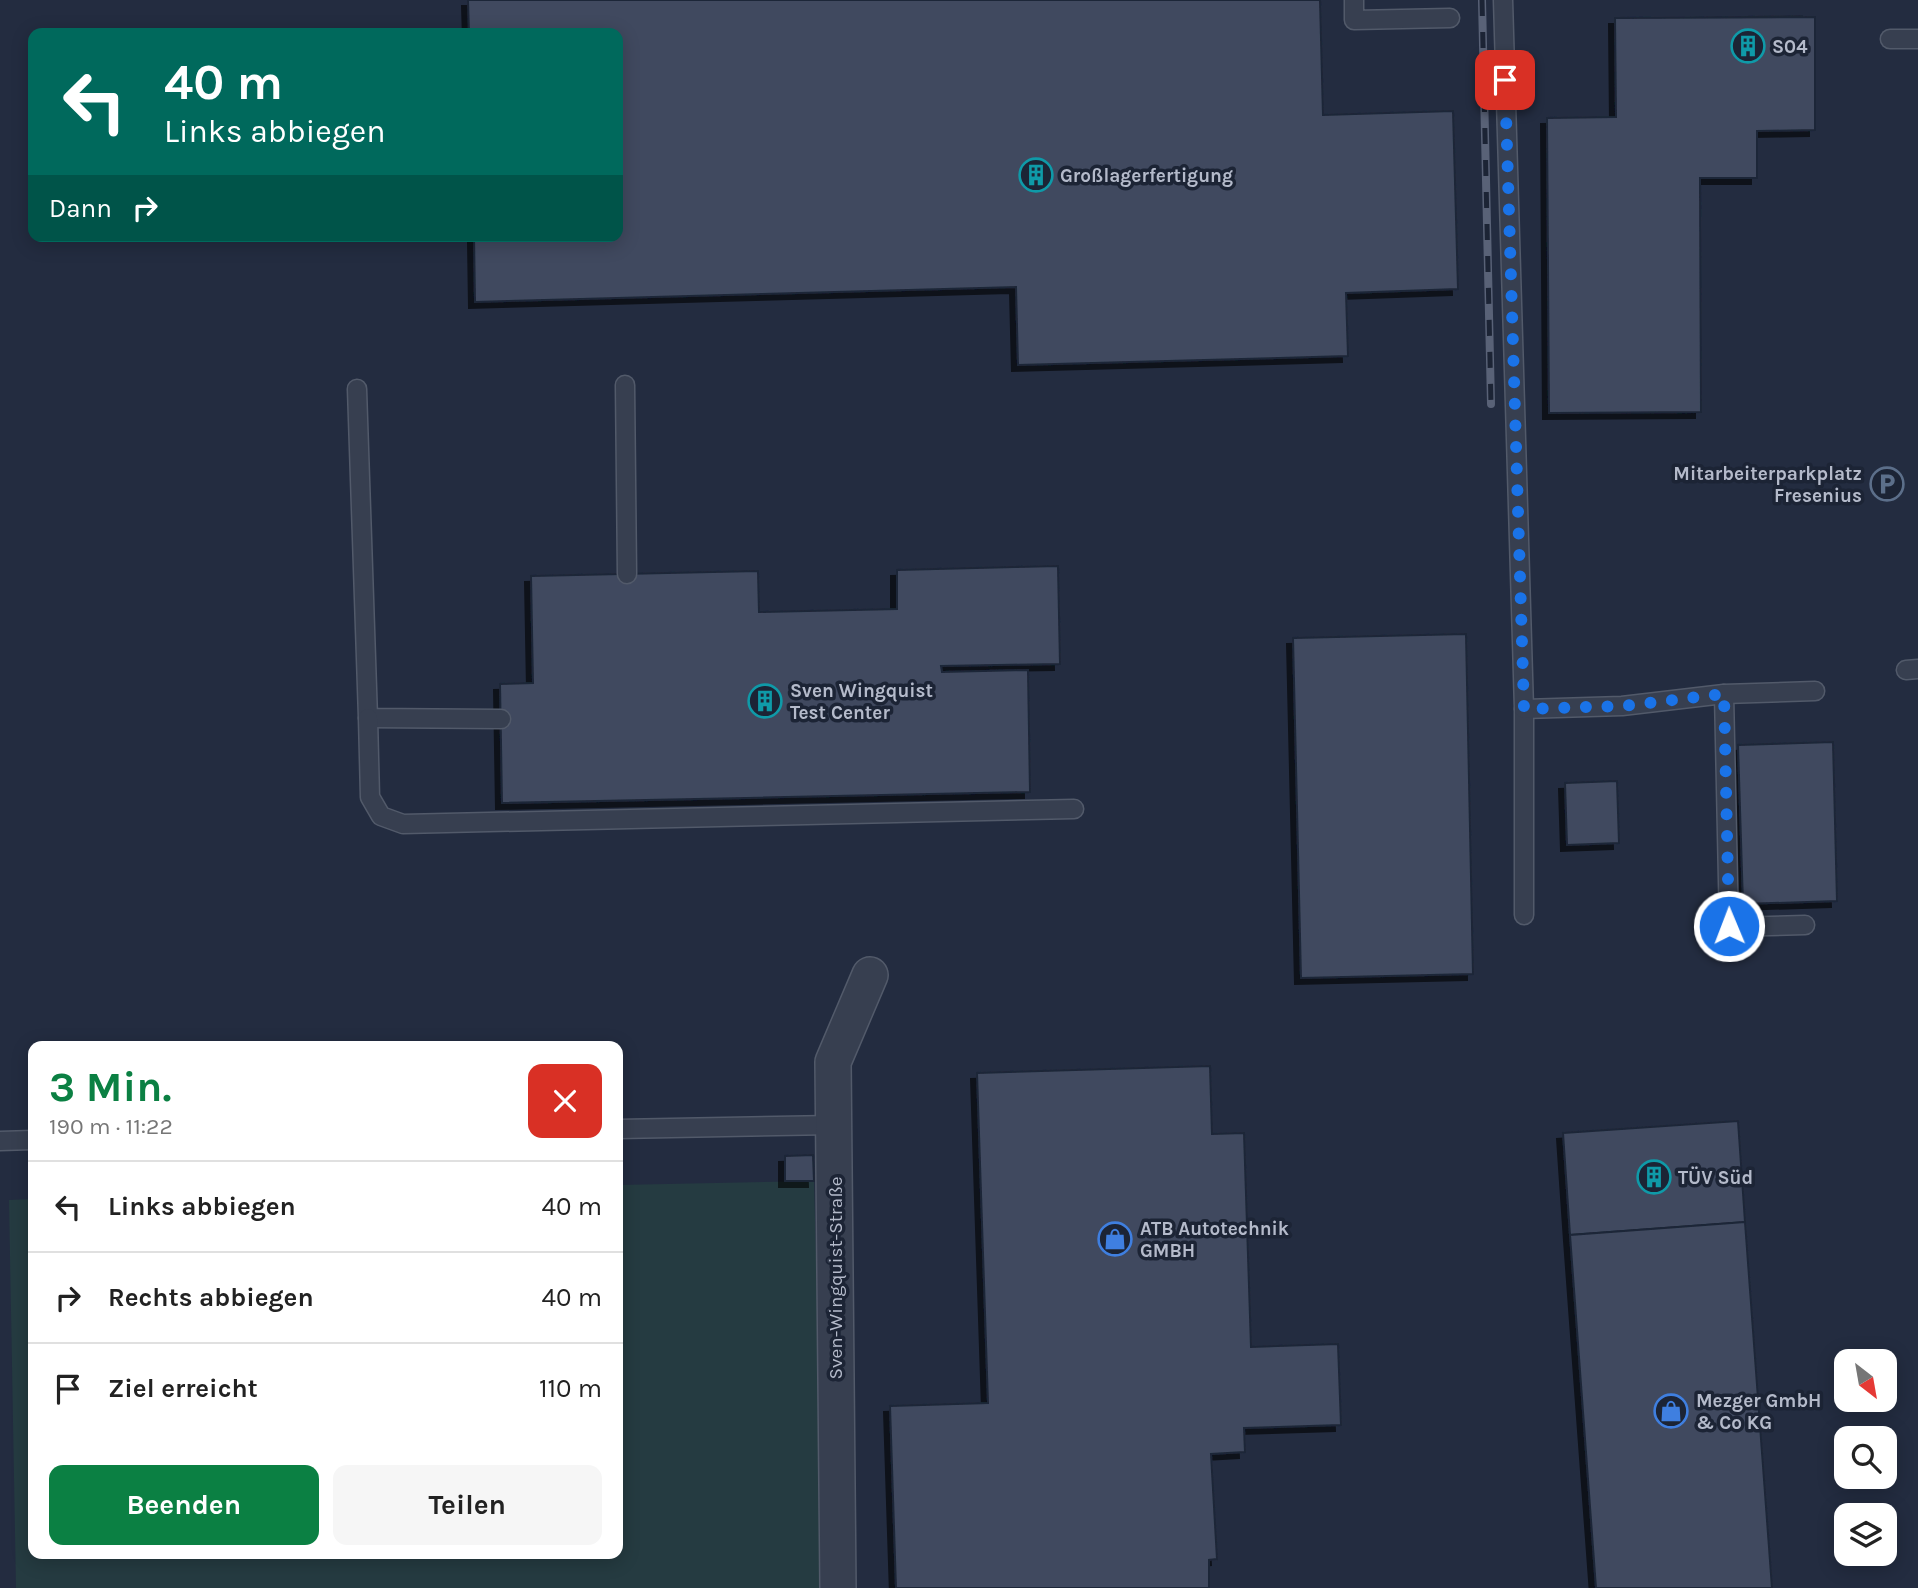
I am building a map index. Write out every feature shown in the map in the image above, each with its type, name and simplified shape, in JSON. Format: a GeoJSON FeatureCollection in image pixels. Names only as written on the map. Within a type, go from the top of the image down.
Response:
{"type":"FeatureCollection","features":[{"type":"Feature","properties":{"kind":"street","name":"Sven-Wingquist-Straße"},"geometry":{"type":"LineString","coordinates":[[838,1588],[833,1062],[870,975]]}},
{"type":"Feature","properties":{"kind":"lane"},"geometry":{"type":"LineString","coordinates":[[1354,0],[1354,20],[1450,18]]}},
{"type":"Feature","properties":{"kind":"lane"},"geometry":{"type":"LineString","coordinates":[[1503,0],[1524,709],[1524,915]]}},
{"type":"Feature","properties":{"kind":"lane"},"geometry":{"type":"LineString","coordinates":[[1890,39],[1918,39]]}},
{"type":"Feature","properties":{"kind":"lane"},"geometry":{"type":"LineString","coordinates":[[625,385],[627,574]]}},
{"type":"Feature","properties":{"kind":"lane"},"geometry":{"type":"LineString","coordinates":[[357,389],[370,797],[381,816],[403,824],[1074,808]]}},
{"type":"Feature","properties":{"kind":"lane"},"geometry":{"type":"LineString","coordinates":[[1524,709],[1622,706],[1724,694],[1815,691]]}},
{"type":"Feature","properties":{"kind":"lane"},"geometry":{"type":"LineString","coordinates":[[1724,694],[1729,926],[1805,925]]}},
{"type":"Feature","properties":{"kind":"lane"},"geometry":{"type":"LineString","coordinates":[[368,718],[501,719]]}},
{"type":"Feature","properties":{"kind":"lane"},"geometry":{"type":"LineString","coordinates":[[623,1129],[834,1125]]}},
{"type":"Feature","properties":{"kind":"lane"},"geometry":{"type":"LineString","coordinates":[[0,1141],[28,1140]]}},
{"type":"Feature","properties":{"kind":"green space"},"geometry":{"type":"Polygon","coordinates":[[[814,1181],[825,1588],[16,1588],[9,1200],[28,1199],[28,1559],[623,1559],[623,1185],[814,1181]]]}},
{"type":"Feature","properties":{"kind":"building","name":"Großlagerfertigung"},"geometry":{"type":"Polygon","coordinates":[[[468,0],[1320,0],[1323,115],[1453,111],[1458,289],[1346,293],[1348,356],[1018,365],[1016,287],[475,302],[474,242],[623,242],[623,28],[469,28],[468,0]]]}},
{"type":"Feature","properties":{"kind":"building","name":"S04"},"geometry":{"type":"Polygon","coordinates":[[[1802,16],[1802,74],[1694,76],[1693,18],[1802,16]]]}},
{"type":"Feature","properties":{"kind":"building"},"geometry":{"type":"Polygon","coordinates":[[[1815,17],[1815,130],[1757,131],[1757,178],[1700,178],[1701,412],[1549,413],[1547,118],[1616,117],[1615,18],[1815,17]]]}},
{"type":"Feature","properties":{"kind":"building","name":"Sven Wingquist Test Center"},"geometry":{"type":"Polygon","coordinates":[[[1058,566],[1060,664],[941,666],[942,672],[1028,670],[1030,792],[502,803],[500,684],[533,683],[531,576],[758,571],[759,612],[897,609],[897,570],[1058,566]]]}},
{"type":"Feature","properties":{"kind":"building"},"geometry":{"type":"Polygon","coordinates":[[[1466,634],[1473,974],[1301,978],[1293,638],[1466,634]]]}},
{"type":"Feature","properties":{"kind":"building"},"geometry":{"type":"Polygon","coordinates":[[[1833,742],[1837,901],[1743,904],[1738,745],[1833,742]]]}},
{"type":"Feature","properties":{"kind":"building"},"geometry":{"type":"Polygon","coordinates":[[[1617,781],[1619,843],[1567,845],[1565,783],[1617,781]]]}},
{"type":"Feature","properties":{"kind":"building","name":"ATB Autotechnik GMBH"},"geometry":{"type":"Polygon","coordinates":[[[1210,1066],[1212,1134],[1244,1133],[1251,1347],[1338,1344],[1341,1425],[1244,1428],[1245,1452],[1211,1454],[1217,1559],[1209,1560],[1209,1588],[896,1588],[890,1406],[988,1403],[977,1073],[1210,1066]]]}},
{"type":"Feature","properties":{"kind":"building","name":"TÜV Süd"},"geometry":{"type":"Polygon","coordinates":[[[1738,1121],[1745,1222],[1570,1235],[1563,1133],[1738,1121]]]}},
{"type":"Feature","properties":{"kind":"building"},"geometry":{"type":"Polygon","coordinates":[[[813,1155],[814,1181],[785,1181],[785,1156],[813,1155]]]}},
{"type":"Feature","properties":{"kind":"building","name":"Mezger GmbH & Co KG"},"geometry":{"type":"Polygon","coordinates":[[[1745,1222],[1772,1588],[1596,1588],[1570,1235],[1745,1222]]]}},
{"type":"Feature","properties":{"kind":"railway"},"geometry":{"type":"LineString","coordinates":[[1482,0],[1491,404]]}},
{"type":"Feature","properties":{"kind":"place","name":"S04"},"geometry":{"type":"Point","coordinates":[1748,46]}},
{"type":"Feature","properties":{"kind":"place","name":"Großlagerfertigung"},"geometry":{"type":"Point","coordinates":[1036,175]}},
{"type":"Feature","properties":{"kind":"place","name":"Mitarbeiterparkplatz Fresenius"},"geometry":{"type":"Point","coordinates":[1887,484]}},
{"type":"Feature","properties":{"kind":"place","name":"Sven Wingquist Test Center"},"geometry":{"type":"Point","coordinates":[765,701]}},
{"type":"Feature","properties":{"kind":"place","name":"TÜV Süd"},"geometry":{"type":"Point","coordinates":[1654,1177]}},
{"type":"Feature","properties":{"kind":"place","name":"ATB Autotechnik GMBH"},"geometry":{"type":"Point","coordinates":[1115,1239]}},
{"type":"Feature","properties":{"kind":"place","name":"Mezger GmbH & Co KG"},"geometry":{"type":"Point","coordinates":[1671,1411]}},
{"type":"Feature","properties":{"kind":"route"},"geometry":{"type":"LineString","coordinates":[[1505,80],[1524,709],[1622,706],[1724,694],[1729,926]]}}]}
